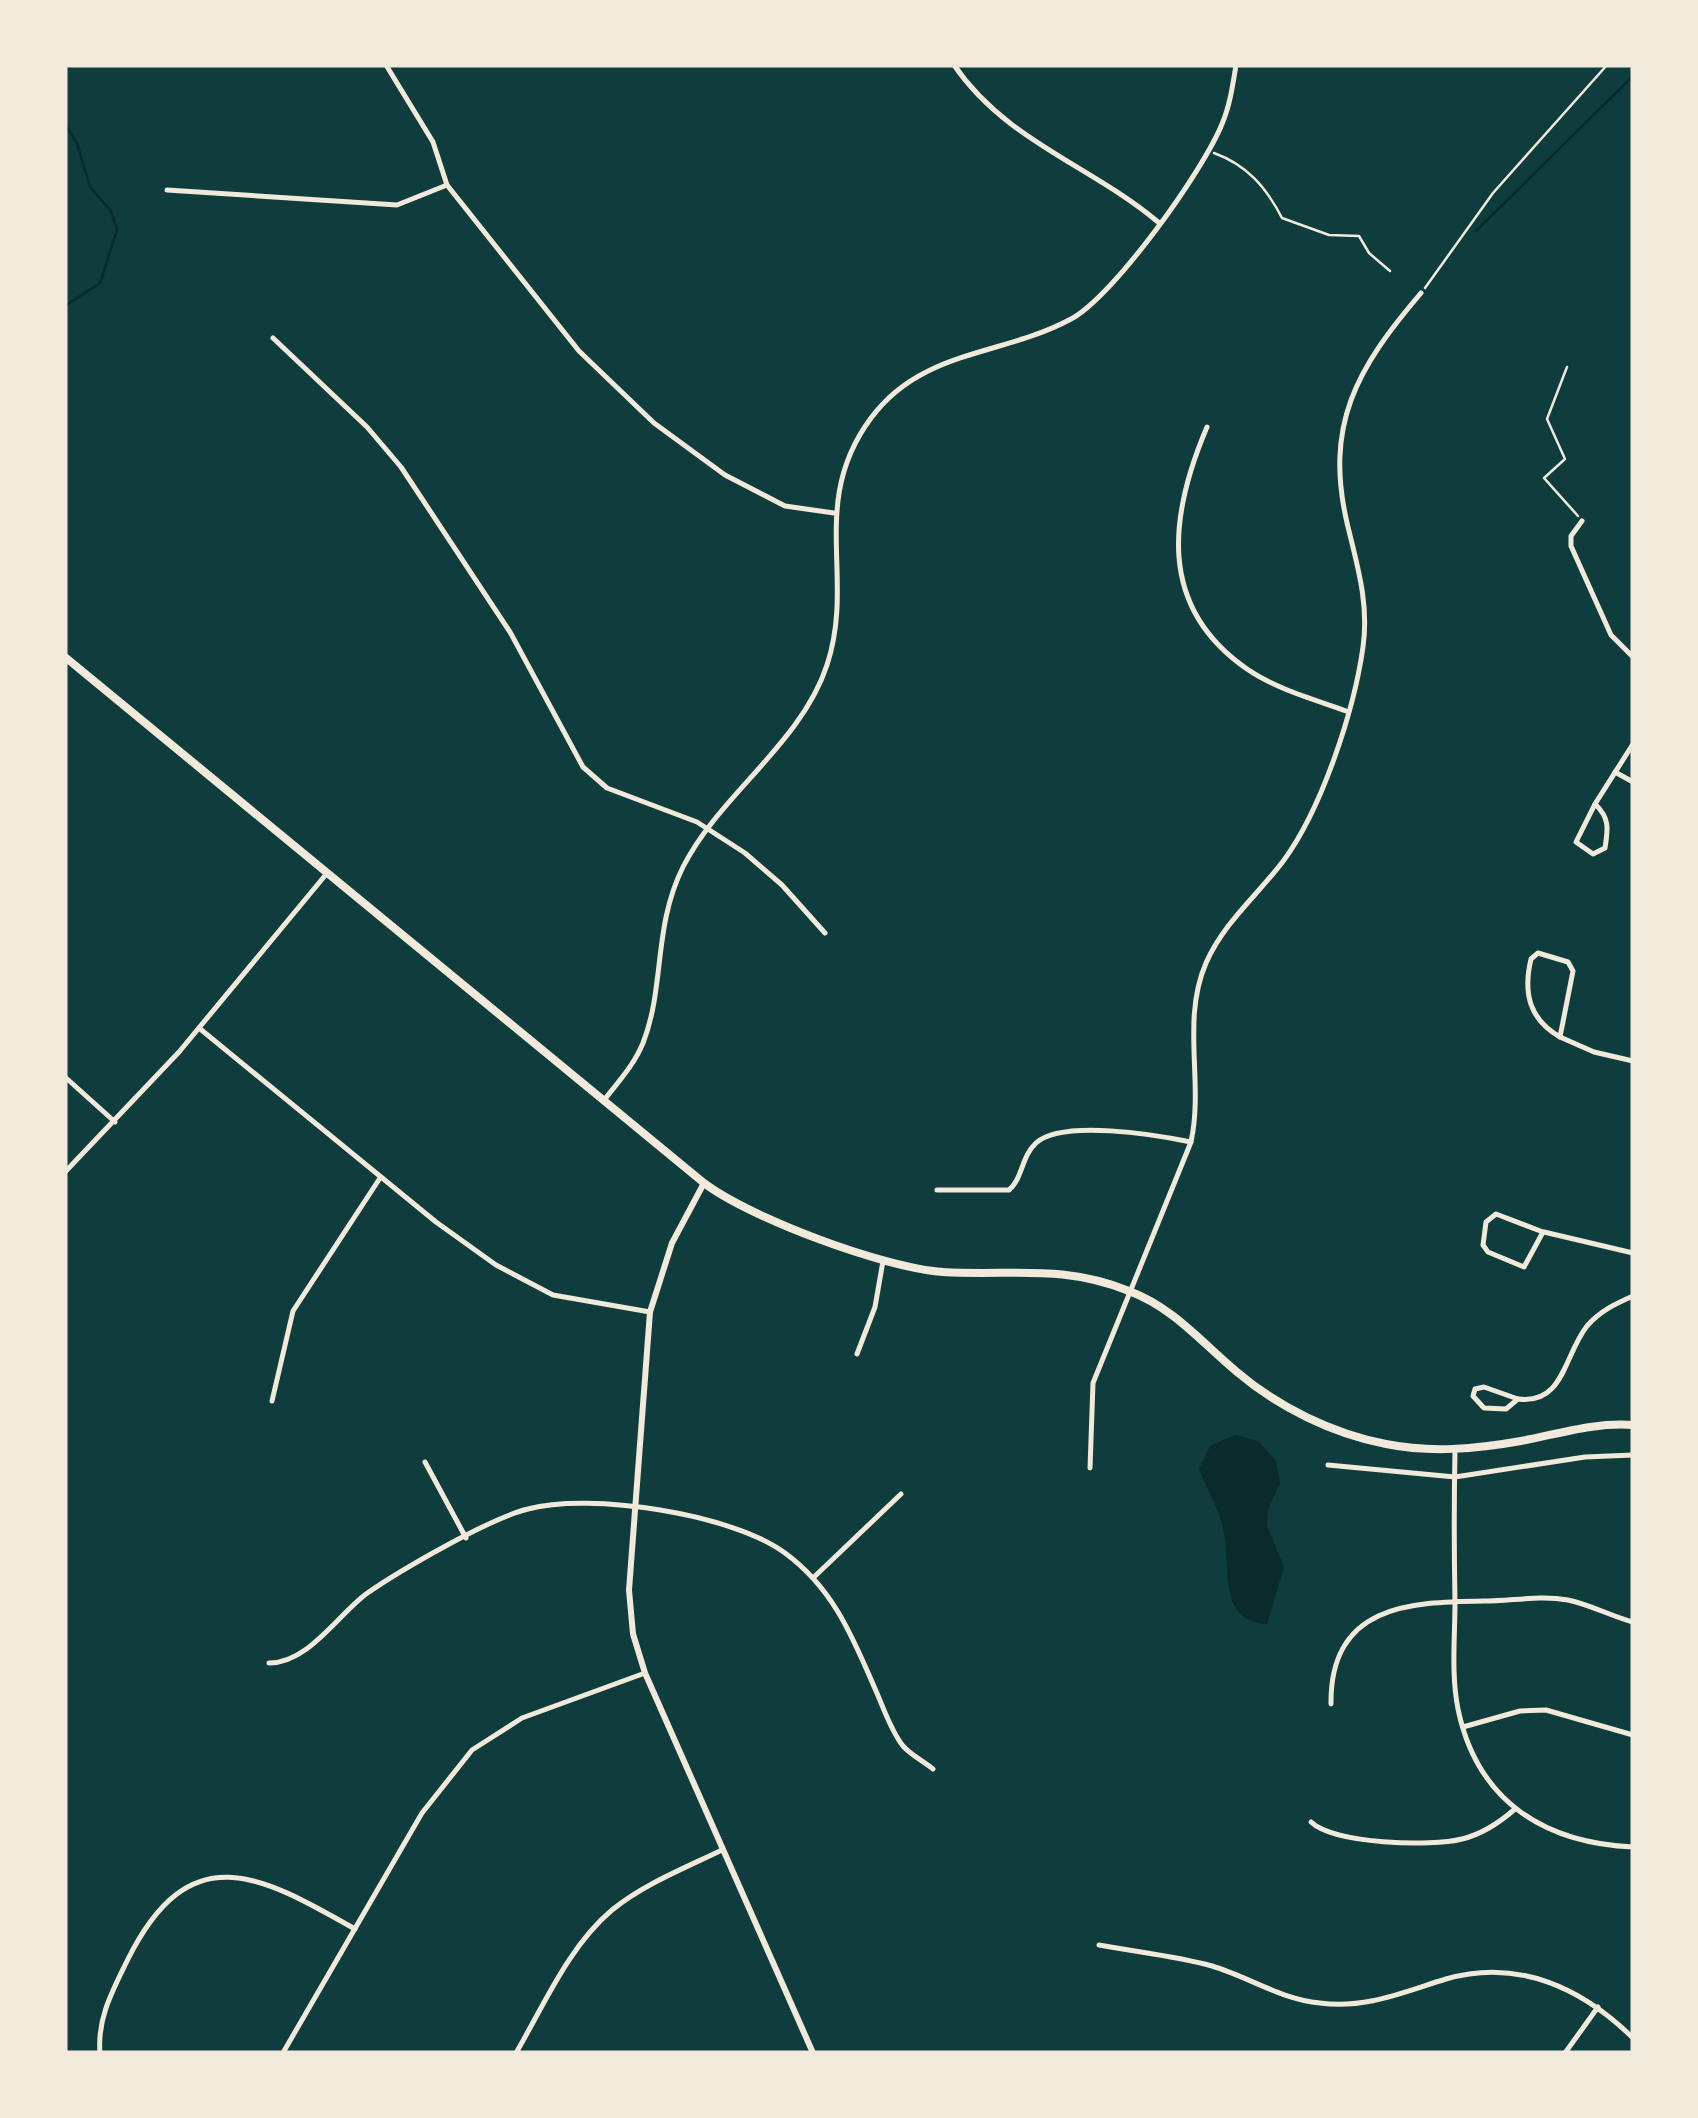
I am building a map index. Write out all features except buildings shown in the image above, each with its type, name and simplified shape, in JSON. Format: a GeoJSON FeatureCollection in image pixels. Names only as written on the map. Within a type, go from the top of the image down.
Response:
{"type":"FeatureCollection","features":[{"type":"Feature","properties":{"kind":"main road"},"geometry":{"type":"LineString","coordinates":[[65,657],[704,1183],[761,1217],[884,1258],[937,1271],[1056,1271],[1131,1291],[1182,1321],[1251,1384],[1308,1417],[1384,1444],[1455,1450],[1590,1427],[1633,1425]]}},
{"type":"Feature","properties":{"kind":"street"},"geometry":{"type":"LineString","coordinates":[[386,65],[433,142],[446,185],[568,339],[654,423],[756,494],[803,510],[834,513]]}},
{"type":"Feature","properties":{"kind":"street"},"geometry":{"type":"LineString","coordinates":[[954,65],[984,102],[1021,135],[1110,185],[1158,222]]}},
{"type":"Feature","properties":{"kind":"street"},"geometry":{"type":"LineString","coordinates":[[604,1099],[642,1044],[664,921],[681,871],[707,828],[820,684],[837,619],[834,513],[851,452],[871,417],[893,394],[945,361],[1071,319],[1110,288],[1208,151],[1222,124],[1236,65]]}},
{"type":"Feature","properties":{"kind":"street"},"geometry":{"type":"LineString","coordinates":[[167,190],[403,205],[446,185]]}},
{"type":"Feature","properties":{"kind":"street"},"geometry":{"type":"LineString","coordinates":[[1090,1468],[1093,1382],[1191,1142],[1197,1104],[1194,1011],[1204,967],[1224,930],[1293,846],[1324,778],[1358,672],[1365,620],[1362,581],[1341,483],[1344,418],[1368,360],[1421,293]]}},
{"type":"Feature","properties":{"kind":"street"},"geometry":{"type":"LineString","coordinates":[[273,338],[367,426],[401,466],[510,632],[583,766],[622,796],[707,828],[764,868],[825,932]]}},
{"type":"Feature","properties":{"kind":"street"},"geometry":{"type":"LineString","coordinates":[[1207,427],[1183,487],[1176,529],[1181,572],[1198,615],[1218,643],[1246,669],[1278,686],[1346,711]]}},
{"type":"Feature","properties":{"kind":"street"},"geometry":{"type":"LineString","coordinates":[[1582,520],[1571,536],[1571,546],[1611,635],[1633,657]]}},
{"type":"Feature","properties":{"kind":"street"},"geometry":{"type":"LineString","coordinates":[[1596,804],[1608,819],[1608,829],[1605,848],[1593,854],[1576,842],[1596,804],[1633,744]]}},
{"type":"Feature","properties":{"kind":"street"},"geometry":{"type":"LineString","coordinates":[[1616,772],[1633,782]]}},
{"type":"Feature","properties":{"kind":"street"},"geometry":{"type":"LineString","coordinates":[[65,1172],[199,1028],[328,872]]}},
{"type":"Feature","properties":{"kind":"street"},"geometry":{"type":"LineString","coordinates":[[1560,1036],[1574,971],[1568,962],[1538,953],[1528,973],[1527,999],[1541,1022],[1560,1036],[1594,1052],[1633,1060]]}},
{"type":"Feature","properties":{"kind":"street"},"geometry":{"type":"LineString","coordinates":[[199,1028],[471,1248],[539,1289],[593,1305],[650,1312]]}},
{"type":"Feature","properties":{"kind":"street"},"geometry":{"type":"LineString","coordinates":[[65,1078],[115,1122]]}},
{"type":"Feature","properties":{"kind":"street"},"geometry":{"type":"LineString","coordinates":[[937,1190],[1009,1190],[1030,1148],[1056,1133],[1139,1134],[1191,1142]]}},
{"type":"Feature","properties":{"kind":"street"},"geometry":{"type":"LineString","coordinates":[[272,1401],[293,1311],[380,1178]]}},
{"type":"Feature","properties":{"kind":"street"},"geometry":{"type":"LineString","coordinates":[[704,1183],[672,1244],[650,1312],[633,1509],[630,1612],[646,1674],[813,2053]]}},
{"type":"Feature","properties":{"kind":"street"},"geometry":{"type":"LineString","coordinates":[[1543,1232],[1524,1267],[1488,1252],[1482,1244],[1486,1222],[1496,1214],[1543,1232],[1633,1253]]}},
{"type":"Feature","properties":{"kind":"street"},"geometry":{"type":"LineString","coordinates":[[857,1354],[875,1307],[884,1258]]}},
{"type":"Feature","properties":{"kind":"street"},"geometry":{"type":"LineString","coordinates":[[1518,1399],[1506,1409],[1492,1410],[1473,1396],[1475,1389],[1484,1387],[1518,1399],[1536,1400],[1552,1392],[1588,1324],[1610,1306],[1633,1296]]}},
{"type":"Feature","properties":{"kind":"street"},"geometry":{"type":"LineString","coordinates":[[1455,1450],[1455,1689],[1463,1727],[1479,1764],[1515,1809],[1562,1837],[1633,1847]]}},
{"type":"Feature","properties":{"kind":"street"},"geometry":{"type":"LineString","coordinates":[[1328,1465],[1454,1477],[1585,1457],[1633,1455]]}},
{"type":"Feature","properties":{"kind":"street"},"geometry":{"type":"LineString","coordinates":[[425,1462],[466,1538]]}},
{"type":"Feature","properties":{"kind":"street"},"geometry":{"type":"LineString","coordinates":[[814,1578],[901,1494]]}},
{"type":"Feature","properties":{"kind":"street"},"geometry":{"type":"LineString","coordinates":[[269,1664],[301,1652],[368,1594],[466,1538],[531,1508],[566,1504],[680,1512],[736,1526],[783,1551],[814,1578],[842,1616],[899,1740],[934,1768]]}},
{"type":"Feature","properties":{"kind":"street"},"geometry":{"type":"LineString","coordinates":[[1331,1704],[1339,1660],[1367,1622],[1402,1604],[1454,1599],[1562,1599],[1633,1622]]}},
{"type":"Feature","properties":{"kind":"street"},"geometry":{"type":"LineString","coordinates":[[284,2051],[422,1814],[472,1750],[522,1718],[646,1674]]}},
{"type":"Feature","properties":{"kind":"street"},"geometry":{"type":"LineString","coordinates":[[1463,1727],[1520,1711],[1546,1710],[1633,1735]]}},
{"type":"Feature","properties":{"kind":"street"},"geometry":{"type":"LineString","coordinates":[[1311,1822],[1336,1837],[1452,1841],[1489,1828],[1515,1809]]}},
{"type":"Feature","properties":{"kind":"street"},"geometry":{"type":"LineString","coordinates":[[516,2053],[576,1950],[603,1918],[632,1896],[722,1850]]}},
{"type":"Feature","properties":{"kind":"street"},"geometry":{"type":"LineString","coordinates":[[100,2053],[104,2011],[130,1955],[156,1914],[186,1888],[232,1877],[264,1880],[355,1929]]}},
{"type":"Feature","properties":{"kind":"street"},"geometry":{"type":"LineString","coordinates":[[1099,1946],[1209,1966],[1279,1995],[1320,2004],[1360,2004],[1464,1975],[1500,1972],[1553,1983],[1598,2007],[1633,2038]]}},
{"type":"Feature","properties":{"kind":"street"},"geometry":{"type":"LineString","coordinates":[[1565,2053],[1598,2007]]}},
{"type":"Feature","properties":{"kind":"path"},"geometry":{"type":"LineString","coordinates":[[1421,293],[1493,193],[1607,65]]}},
{"type":"Feature","properties":{"kind":"path"},"geometry":{"type":"LineString","coordinates":[[1208,151],[1247,169],[1270,194],[1282,218],[1329,235],[1359,236],[1368,253],[1390,271]]}},
{"type":"Feature","properties":{"kind":"path"},"geometry":{"type":"LineString","coordinates":[[1567,368],[1547,419],[1565,458],[1544,478],[1582,520]]}},
{"type":"Feature","properties":{"kind":"water"},"geometry":{"type":"Polygon","coordinates":[[[1235,1435],[1258,1441],[1276,1461],[1280,1483],[1268,1510],[1267,1526],[1284,1567],[1267,1624],[1251,1621],[1239,1613],[1233,1601],[1223,1528],[1199,1469],[1210,1446],[1235,1435]]]}},
{"type":"Feature","properties":{"kind":"waterway"},"geometry":{"type":"LineString","coordinates":[[1476,231],[1633,76]]}},
{"type":"Feature","properties":{"kind":"waterway"},"geometry":{"type":"LineString","coordinates":[[65,124],[77,143],[90,187],[111,211],[117,230],[100,283],[65,306]]}}]}
